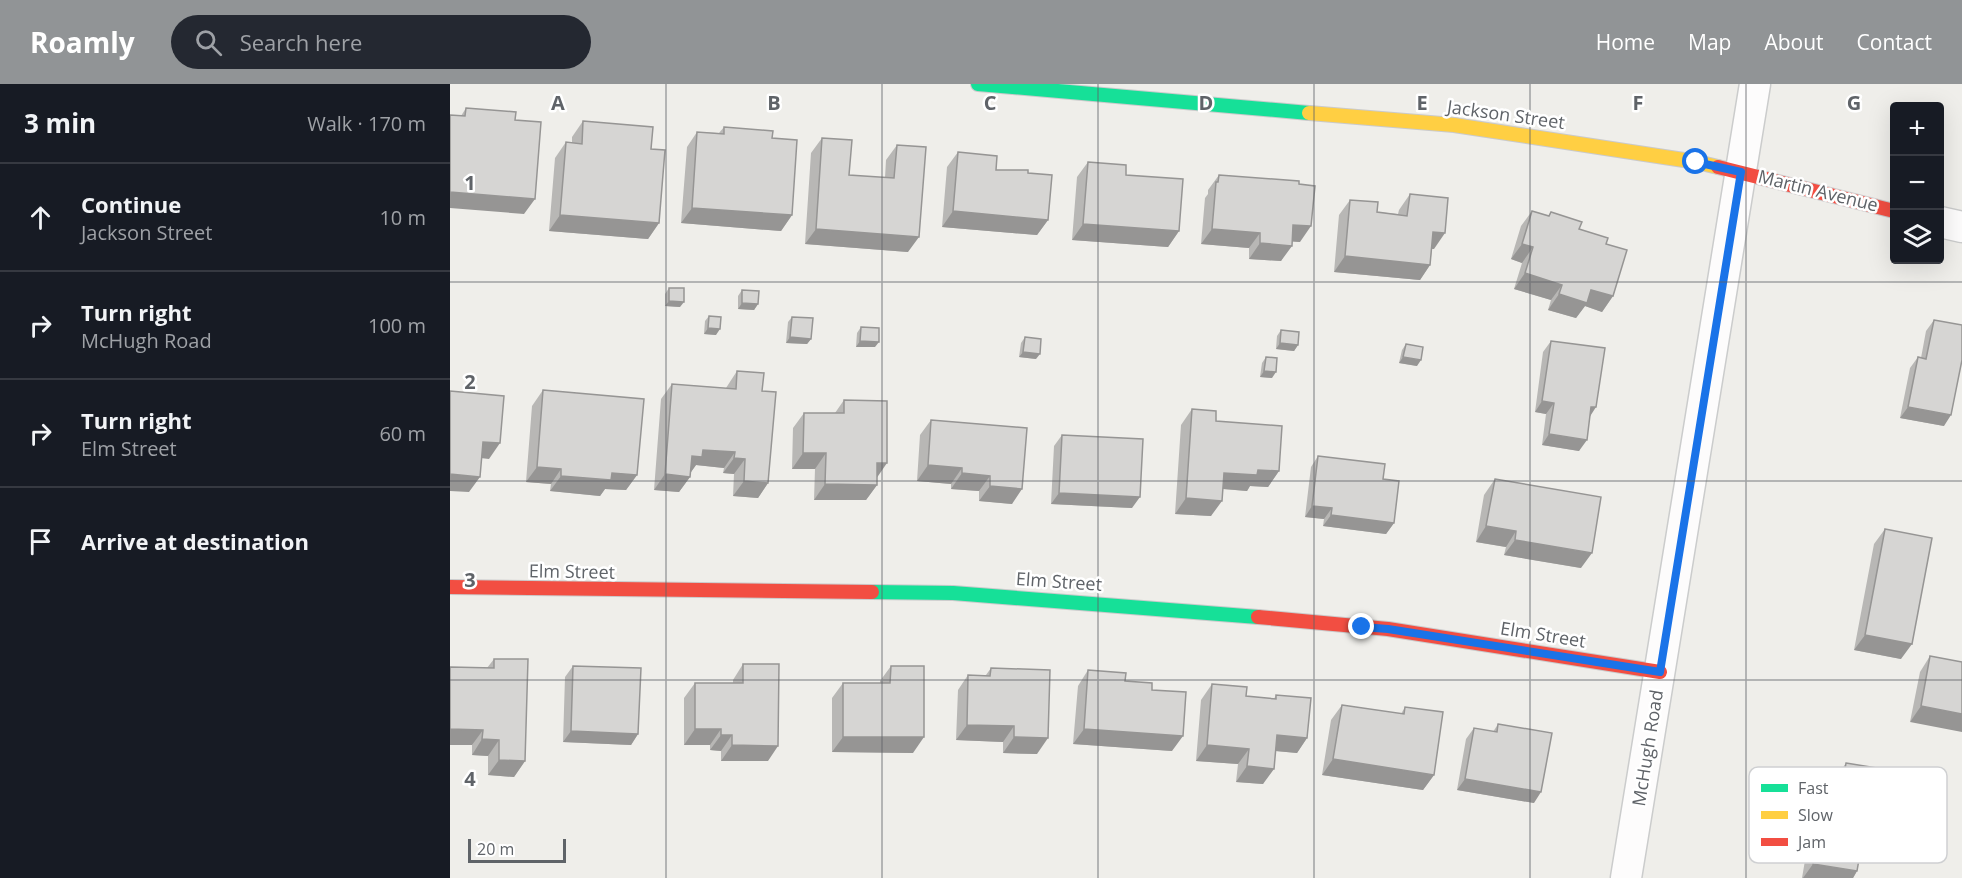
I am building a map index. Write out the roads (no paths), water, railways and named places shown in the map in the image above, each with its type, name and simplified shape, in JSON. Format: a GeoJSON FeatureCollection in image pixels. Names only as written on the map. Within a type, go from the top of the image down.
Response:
{"type":"FeatureCollection","features":[{"type":"Feature","properties":{"kind":"street","name":"Jackson Street"},"geometry":{"type":"LineString","coordinates":[[978,84],[1454,125],[1696,162],[1741,172]]}},
{"type":"Feature","properties":{"kind":"street","name":"McHugh Road"},"geometry":{"type":"LineString","coordinates":[[1626,878],[1755,84]]}},
{"type":"Feature","properties":{"kind":"street","name":"Martin Avenue"},"geometry":{"type":"LineString","coordinates":[[1741,172],[1890,210]]}},
{"type":"Feature","properties":{"kind":"street"},"geometry":{"type":"LineString","coordinates":[[1944,223],[1962,227]]}},
{"type":"Feature","properties":{"kind":"street","name":"Elm Street"},"geometry":{"type":"LineString","coordinates":[[450,587],[525,590],[953,593],[1168,608],[1388,629],[1660,672]]}}]}
